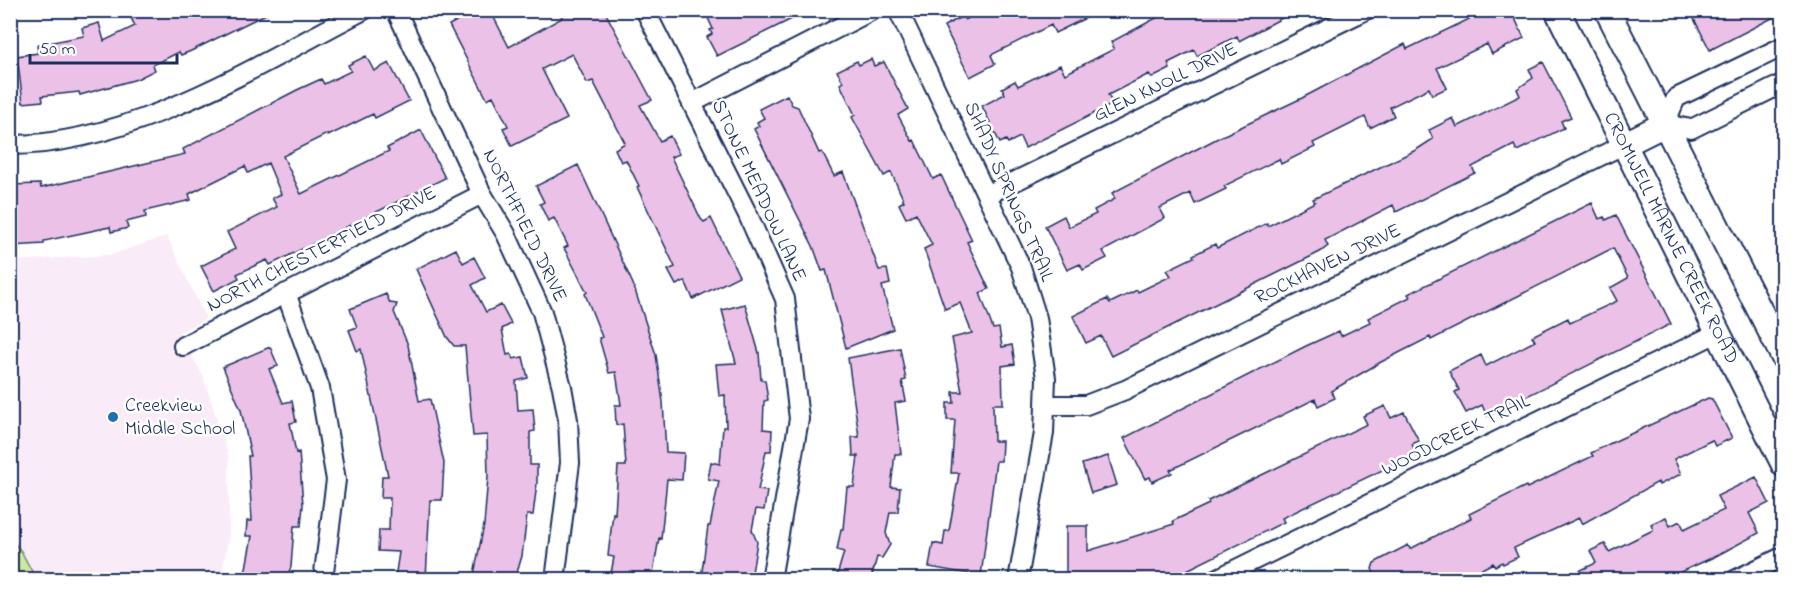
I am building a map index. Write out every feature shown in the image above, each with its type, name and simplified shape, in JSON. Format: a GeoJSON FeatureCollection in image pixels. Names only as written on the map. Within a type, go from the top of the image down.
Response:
{"type":"FeatureCollection","features":[{"type":"Feature","properties":{"kind":"main road","name":"CROMWELL MARINE CREEK ROAD"},"geometry":{"type":"LineString","coordinates":[[1557,10],[1784,465]]}},
{"type":"Feature","properties":{"kind":"main road"},"geometry":{"type":"LineString","coordinates":[[1607,10],[1784,358]]}},
{"type":"Feature","properties":{"kind":"main road"},"geometry":{"type":"LineString","coordinates":[[1625,144],[1665,124]]}},
{"type":"Feature","properties":{"kind":"street"},"geometry":{"type":"LineString","coordinates":[[10,145],[81,138],[181,104],[364,10]]}},
{"type":"Feature","properties":{"kind":"street","name":"NORTHFIELD DRIVE"},"geometry":{"type":"LineString","coordinates":[[396,10],[482,194],[506,234],[542,312],[562,387],[568,420],[570,463],[555,579]]}},
{"type":"Feature","properties":{"kind":"street","name":"STONE MEADOW LANE"},"geometry":{"type":"LineString","coordinates":[[645,10],[748,215],[785,299],[799,420],[771,579]]}},
{"type":"Feature","properties":{"kind":"street"},"geometry":{"type":"LineString","coordinates":[[692,103],[873,10]]}},
{"type":"Feature","properties":{"kind":"street","name":"SHADY SPRINGS TRAIL"},"geometry":{"type":"LineString","coordinates":[[898,10],[1021,267],[1037,318],[1046,378],[1044,433],[1018,579]]}},
{"type":"Feature","properties":{"kind":"street","name":"GLEN KNOLL DRIVE"},"geometry":{"type":"LineString","coordinates":[[987,195],[1366,10]]}},
{"type":"Feature","properties":{"kind":"street"},"geometry":{"type":"LineString","coordinates":[[1784,46],[1676,98],[1665,124],[1691,129],[1784,83]]}},
{"type":"Feature","properties":{"kind":"street","name":"ROCKHAVEN DRIVE"},"geometry":{"type":"LineString","coordinates":[[1045,405],[1086,405],[1125,390],[1625,144]]}},
{"type":"Feature","properties":{"kind":"street","name":"NORTH CHESTERFIELD DRIVE"},"geometry":{"type":"LineString","coordinates":[[183,346],[482,194]]}},
{"type":"Feature","properties":{"kind":"street"},"geometry":{"type":"LineString","coordinates":[[286,293],[320,388],[336,480],[323,579]]}},
{"type":"Feature","properties":{"kind":"street","name":"WOODCREEK TRAIL"},"geometry":{"type":"LineString","coordinates":[[1214,579],[1718,333]]}},
{"type":"Feature","properties":{"kind":"street"},"geometry":{"type":"LineString","coordinates":[[1735,579],[1784,556]]}},
{"type":"Feature","properties":{"kind":"shaded area","name":"Creekview Middle School"},"geometry":{"type":"Polygon","coordinates":[[[167,236],[206,319],[179,332],[203,376],[229,457],[229,535],[221,579],[11,580],[11,261],[110,255],[167,236]]]}},
{"type":"Feature","properties":{"kind":"green space"},"geometry":{"type":"Polygon","coordinates":[[[10,538],[21,551],[36,579],[16,579],[11,569],[10,538]]]}},
{"type":"Feature","properties":{"kind":"building"},"geometry":{"type":"Polygon","coordinates":[[[148,10],[274,10],[191,51],[181,55],[179,52],[153,65],[155,70],[137,79],[80,95],[79,92],[42,96],[43,101],[23,103],[17,56],[38,53],[37,45],[84,36],[82,28],[99,23],[104,41],[135,26],[131,18],[148,10]]]}},
{"type":"Feature","properties":{"kind":"building"},"geometry":{"type":"Polygon","coordinates":[[[477,10],[490,10],[509,47],[562,18],[559,10],[604,10],[652,100],[640,105],[660,141],[670,136],[679,154],[671,157],[701,219],[704,222],[711,218],[739,276],[693,299],[685,281],[676,285],[668,270],[675,267],[637,187],[639,186],[626,160],[621,162],[615,149],[625,143],[593,81],[587,83],[572,54],[542,69],[567,119],[512,146],[503,128],[508,126],[493,96],[487,99],[449,25],[477,10]]]}},
{"type":"Feature","properties":{"kind":"building"},"geometry":{"type":"Polygon","coordinates":[[[719,10],[810,10],[717,56],[707,37],[712,34],[710,30],[713,29],[707,16],[719,10]]]}},
{"type":"Feature","properties":{"kind":"building"},"geometry":{"type":"Polygon","coordinates":[[[984,10],[1102,10],[1055,33],[1051,25],[991,55],[995,64],[970,77],[944,26],[963,16],[965,20],[984,10]]]}},
{"type":"Feature","properties":{"kind":"building"},"geometry":{"type":"Polygon","coordinates":[[[1171,10],[1297,10],[1239,41],[1237,36],[1197,56],[1194,50],[1168,63],[1170,69],[1152,78],[1149,74],[1108,95],[1113,104],[1025,148],[1020,137],[1008,143],[1006,140],[1000,143],[982,106],[1005,94],[1002,88],[1015,81],[1018,86],[1060,65],[1065,74],[1114,49],[1111,42],[1171,10]]]}},
{"type":"Feature","properties":{"kind":"building"},"geometry":{"type":"Polygon","coordinates":[[[1488,10],[1511,10],[1524,38],[1492,54],[1487,44],[1437,68],[1447,88],[1432,95],[1429,88],[1390,107],[1394,116],[1370,128],[1365,117],[1313,143],[1315,147],[1281,164],[1279,159],[1224,186],[1226,189],[1195,204],[1190,193],[1160,208],[1165,218],[1103,251],[1107,258],[1083,270],[1080,264],[1067,270],[1045,226],[1064,216],[1069,227],[1096,214],[1094,210],[1115,199],[1112,193],[1405,44],[1407,49],[1488,10]]]}},
{"type":"Feature","properties":{"kind":"building"},"geometry":{"type":"Polygon","coordinates":[[[1701,10],[1784,10],[1784,12],[1710,50],[1692,15],[1701,10]]]}},
{"type":"Feature","properties":{"kind":"building"},"geometry":{"type":"Polygon","coordinates":[[[366,56],[374,71],[389,63],[409,101],[375,118],[373,114],[328,136],[327,134],[283,156],[301,194],[389,151],[387,148],[421,130],[445,178],[270,265],[267,260],[237,274],[239,278],[214,291],[201,266],[235,249],[227,232],[277,207],[272,198],[281,194],[268,163],[248,173],[245,166],[189,194],[191,200],[145,211],[146,217],[126,222],[128,228],[111,232],[110,227],[44,241],[44,244],[10,246],[10,185],[40,184],[41,188],[185,154],[183,149],[297,90],[321,79],[324,84],[351,71],[348,65],[366,56]]]}},
{"type":"Feature","properties":{"kind":"building"},"geometry":{"type":"Polygon","coordinates":[[[871,59],[874,66],[884,62],[908,109],[898,115],[912,141],[914,140],[933,179],[941,175],[972,240],[967,242],[989,289],[980,293],[993,329],[999,328],[1002,347],[1012,345],[1015,364],[1002,366],[1003,404],[993,404],[994,441],[1002,441],[1001,461],[996,461],[981,576],[929,567],[933,543],[943,545],[945,531],[949,531],[959,473],[951,473],[955,420],[947,420],[947,403],[954,403],[953,392],[962,392],[952,338],[972,333],[960,303],[945,309],[924,249],[932,245],[916,213],[906,218],[899,204],[904,201],[891,172],[884,176],[852,117],[855,115],[840,84],[843,82],[837,71],[857,61],[859,65],[871,59]]]}},
{"type":"Feature","properties":{"kind":"building"},"geometry":{"type":"Polygon","coordinates":[[[1543,62],[1571,117],[1561,121],[1564,128],[1517,151],[1514,145],[1472,167],[1475,173],[1396,212],[1393,205],[1325,240],[1328,246],[1320,252],[1111,356],[1101,336],[1086,343],[1073,316],[1107,299],[1110,303],[1137,290],[1138,292],[1171,276],[1167,270],[1194,257],[1193,255],[1215,244],[1217,248],[1267,223],[1268,226],[1315,202],[1313,199],[1416,150],[1433,139],[1429,130],[1453,118],[1457,127],[1520,96],[1517,89],[1533,78],[1529,69],[1543,62]]]}},
{"type":"Feature","properties":{"kind":"building"},"geometry":{"type":"Polygon","coordinates":[[[787,95],[792,105],[798,107],[819,153],[822,152],[834,176],[843,172],[879,270],[887,269],[890,284],[882,286],[893,329],[846,348],[826,270],[822,271],[813,246],[754,129],[759,126],[757,122],[764,118],[759,109],[787,95]]]}},
{"type":"Feature","properties":{"kind":"building"},"geometry":{"type":"Polygon","coordinates":[[[578,165],[633,284],[656,355],[663,402],[666,452],[684,453],[682,480],[667,479],[661,539],[659,538],[652,579],[610,579],[614,557],[608,556],[613,513],[615,514],[618,466],[626,466],[623,424],[616,425],[615,405],[621,405],[616,372],[609,373],[599,338],[602,337],[585,294],[587,292],[564,248],[568,246],[554,218],[548,221],[540,204],[544,202],[536,186],[578,165]]]}},
{"type":"Feature","properties":{"kind":"building"},"geometry":{"type":"Polygon","coordinates":[[[1592,203],[1599,219],[1604,217],[1606,220],[1616,215],[1671,324],[1487,416],[1482,405],[1466,413],[1455,392],[1459,390],[1449,371],[1481,355],[1486,366],[1535,341],[1532,336],[1568,318],[1570,323],[1617,301],[1610,288],[1628,278],[1613,248],[1431,340],[1430,337],[1381,362],[1331,391],[1335,398],[1318,406],[1315,399],[1170,470],[1172,473],[1152,482],[1150,477],[1145,479],[1124,438],[1306,346],[1339,331],[1341,336],[1370,322],[1368,318],[1410,297],[1408,294],[1592,203]]]}},
{"type":"Feature","properties":{"kind":"building"},"geometry":{"type":"Polygon","coordinates":[[[456,249],[463,263],[474,257],[485,278],[472,285],[486,312],[501,305],[511,324],[502,329],[507,355],[511,354],[513,359],[523,357],[528,378],[516,381],[518,410],[533,409],[535,431],[530,432],[530,465],[537,465],[537,483],[533,515],[527,515],[522,556],[515,579],[473,579],[484,525],[488,477],[487,435],[473,436],[465,346],[454,346],[447,337],[416,269],[456,249]]]}},
{"type":"Feature","properties":{"kind":"building"},"geometry":{"type":"Polygon","coordinates":[[[386,294],[390,303],[397,304],[394,312],[408,345],[419,401],[430,399],[444,463],[442,500],[430,500],[426,579],[395,579],[399,552],[378,551],[379,530],[389,530],[390,498],[381,498],[382,476],[388,476],[361,349],[357,351],[349,330],[357,327],[350,309],[386,294]]]}},
{"type":"Feature","properties":{"kind":"building"},"geometry":{"type":"Polygon","coordinates":[[[745,304],[759,353],[761,380],[765,380],[768,400],[764,401],[763,429],[772,430],[771,451],[766,451],[758,490],[767,491],[764,510],[756,509],[752,530],[757,542],[751,579],[701,579],[708,526],[710,526],[719,481],[708,479],[711,462],[720,464],[723,427],[726,427],[725,395],[719,396],[716,364],[736,363],[722,310],[745,304]]]}},
{"type":"Feature","properties":{"kind":"building"},"geometry":{"type":"Polygon","coordinates":[[[270,347],[278,366],[269,369],[283,403],[292,401],[296,422],[290,423],[296,453],[299,452],[303,505],[301,526],[294,526],[291,567],[286,579],[244,579],[252,536],[246,536],[247,521],[252,521],[248,456],[251,456],[241,410],[223,367],[270,347]]]}},
{"type":"Feature","properties":{"kind":"building"},"geometry":{"type":"Polygon","coordinates":[[[900,348],[906,380],[902,381],[906,401],[895,403],[901,454],[895,454],[891,487],[900,488],[898,512],[890,512],[886,533],[890,545],[882,558],[877,557],[871,579],[836,579],[844,552],[837,550],[841,529],[843,529],[847,487],[854,487],[858,456],[853,456],[852,437],[859,437],[848,358],[900,348]]]}},
{"type":"Feature","properties":{"kind":"building"},"geometry":{"type":"Polygon","coordinates":[[[1708,398],[1712,399],[1732,438],[1715,446],[1712,440],[1674,459],[1681,474],[1659,485],[1658,482],[1582,524],[1579,518],[1514,548],[1518,557],[1495,566],[1493,563],[1463,579],[1454,579],[1450,573],[1438,579],[1377,579],[1372,569],[1374,563],[1408,545],[1410,549],[1471,518],[1469,514],[1593,456],[1591,453],[1708,398]]]}},
{"type":"Feature","properties":{"kind":"building"},"geometry":{"type":"Polygon","coordinates":[[[1385,406],[1391,418],[1404,412],[1419,441],[1412,444],[1416,454],[1282,518],[1284,522],[1183,572],[1153,579],[1066,579],[1066,526],[1088,526],[1088,551],[1174,524],[1173,521],[1209,504],[1208,501],[1367,424],[1363,416],[1385,406]]]}},
{"type":"Feature","properties":{"kind":"building"},"geometry":{"type":"Polygon","coordinates":[[[1108,456],[1117,485],[1091,493],[1082,464],[1108,456]]]}},
{"type":"Feature","properties":{"kind":"building"},"geometry":{"type":"Polygon","coordinates":[[[1756,477],[1769,503],[1749,513],[1759,533],[1716,556],[1665,579],[1562,579],[1596,563],[1590,551],[1605,544],[1609,552],[1653,530],[1651,524],[1666,517],[1670,526],[1680,521],[1684,529],[1724,510],[1717,496],[1756,477]]]}},
{"type":"Feature","properties":{"kind":"place","name":"Creekview Middle School"},"geometry":{"type":"Point","coordinates":[113,417]}}]}
